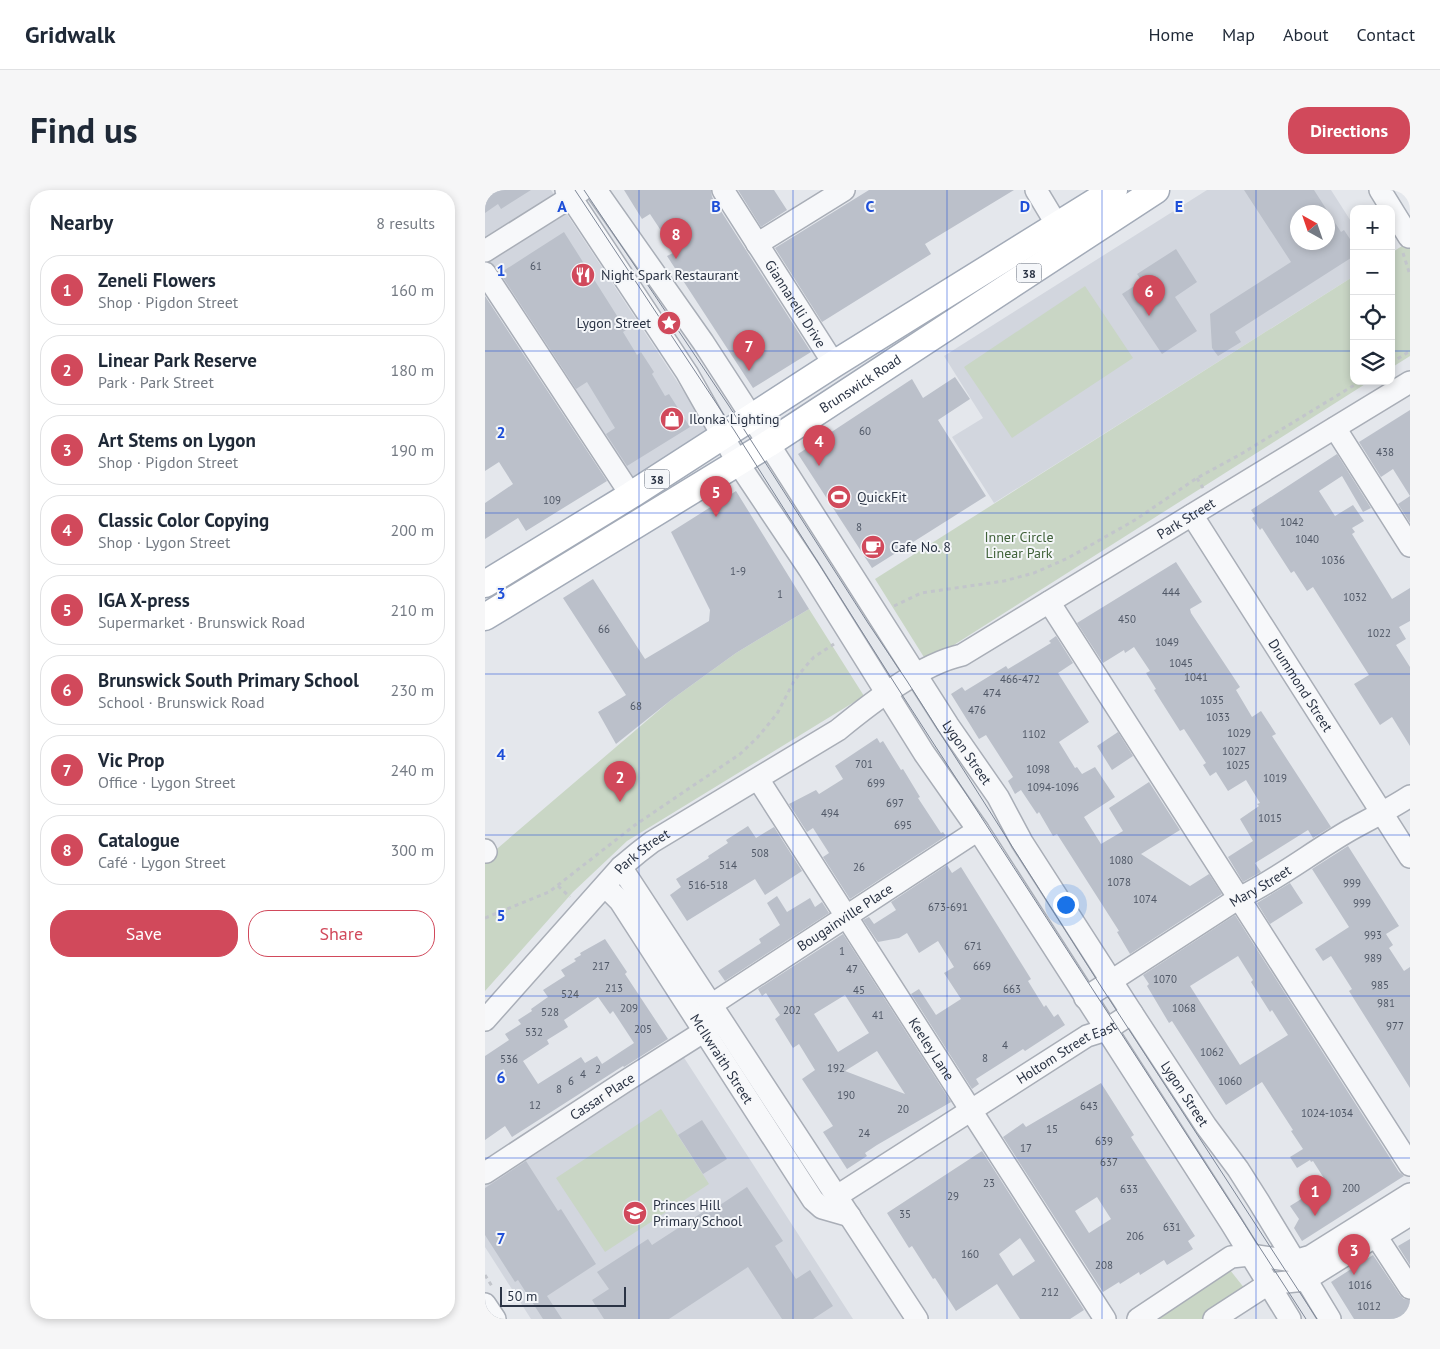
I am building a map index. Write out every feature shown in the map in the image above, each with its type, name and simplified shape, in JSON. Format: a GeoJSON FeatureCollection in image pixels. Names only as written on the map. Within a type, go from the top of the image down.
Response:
{"type":"FeatureCollection","features":[{"type":"Feature","properties":{"kind":"main road","name":"38"},"geometry":{"type":"LineString","coordinates":[[485,584],[631,496],[834,364],[1114,190]]}},
{"type":"Feature","properties":{"kind":"main road","name":"Brunswick Road"},"geometry":{"type":"LineString","coordinates":[[485,617],[768,444],[1156,190]]}},
{"type":"Feature","properties":{"kind":"main road"},"geometry":{"type":"LineString","coordinates":[[591,520],[607,544]]}},
{"type":"Feature","properties":{"kind":"street","name":"Lygon Street"},"geometry":{"type":"LineString","coordinates":[[596,190],[703,342],[920,681],[998,797],[1023,842],[1132,1014],[1206,1126],[1238,1169],[1330,1319]]}},
{"type":"Feature","properties":{"kind":"street","name":"Giannarelli Drive"},"geometry":{"type":"LineString","coordinates":[[723,190],[834,364]]}},
{"type":"Feature","properties":{"kind":"street"},"geometry":{"type":"LineString","coordinates":[[757,244],[844,190]]}},
{"type":"Feature","properties":{"kind":"street"},"geometry":{"type":"LineString","coordinates":[[1036,190],[1057,225]]}},
{"type":"Feature","properties":{"kind":"street"},"geometry":{"type":"LineString","coordinates":[[1380,190],[1409,237]]}},
{"type":"Feature","properties":{"kind":"street"},"geometry":{"type":"LineString","coordinates":[[485,251],[573,192],[687,373],[738,463],[809,570],[924,753],[978,830],[1231,1223],[1289,1319]]}},
{"type":"Feature","properties":{"kind":"street"},"geometry":{"type":"LineString","coordinates":[[485,274],[631,496]]}},
{"type":"Feature","properties":{"kind":"street","name":"Park Street"},"geometry":{"type":"LineString","coordinates":[[485,1020],[621,867],[652,842],[920,681],[953,666],[962,655],[1410,382]]}},
{"type":"Feature","properties":{"kind":"street"},"geometry":{"type":"LineString","coordinates":[[1335,428],[1410,546]]}},
{"type":"Feature","properties":{"kind":"street","name":"Drummond Street"},"geometry":{"type":"LineString","coordinates":[[1192,516],[1410,857]]}},
{"type":"Feature","properties":{"kind":"street"},"geometry":{"type":"LineString","coordinates":[[1049,602],[1410,1165]]}},
{"type":"Feature","properties":{"kind":"street","name":"Keeley Lane"},"geometry":{"type":"LineString","coordinates":[[758,779],[1105,1319]]}},
{"type":"Feature","properties":{"kind":"street","name":"Mary Street"},"geometry":{"type":"LineString","coordinates":[[1085,998],[1239,898],[1259,888],[1350,830],[1382,814],[1410,796]]}},
{"type":"Feature","properties":{"kind":"street","name":"Bougainville Place"},"geometry":{"type":"LineString","coordinates":[[712,1019],[848,917],[978,830]]}},
{"type":"Feature","properties":{"kind":"street","name":"McIlwraith Street"},"geometry":{"type":"LineString","coordinates":[[621,867],[712,1019],[813,1200],[828,1210],[844,1207]]}},
{"type":"Feature","properties":{"kind":"street","name":"McIlwraith Street"},"geometry":{"type":"LineString","coordinates":[[605,886],[620,901],[712,1019]]}},
{"type":"Feature","properties":{"kind":"street","name":"Holtom Street East"},"geometry":{"type":"LineString","coordinates":[[844,1207],[974,1117],[1094,1047],[1106,1030],[1132,1014]]}},
{"type":"Feature","properties":{"kind":"street","name":"Cassar Place"},"geometry":{"type":"LineString","coordinates":[[485,1173],[712,1019]]}},
{"type":"Feature","properties":{"kind":"street"},"geometry":{"type":"LineString","coordinates":[[1138,1319],[1231,1257],[1250,1255],[1294,1261],[1313,1255],[1410,1194]]}},
{"type":"Feature","properties":{"kind":"street"},"geometry":{"type":"LineString","coordinates":[[844,1207],[917,1319]]}},
{"type":"Feature","properties":{"kind":"street"},"geometry":{"type":"LineString","coordinates":[[1214,1319],[1268,1284],[1305,1280],[1410,1215]]}},
{"type":"Feature","properties":{"kind":"street"},"geometry":{"type":"LineString","coordinates":[[1376,1236],[1410,1288]]}},
{"type":"Feature","properties":{"kind":"street"},"geometry":{"type":"LineString","coordinates":[[485,1304],[495,1319]]}},
{"type":"Feature","properties":{"kind":"path"},"geometry":{"type":"LineString","coordinates":[[1395,360],[1410,351]]}},
{"type":"Feature","properties":{"kind":"shaded area"},"geometry":{"type":"Polygon","coordinates":[[[485,190],[551,190],[711,433],[626,483],[485,268],[485,190]]]}},
{"type":"Feature","properties":{"kind":"shaded area"},"geometry":{"type":"Polygon","coordinates":[[[1207,190],[1331,190],[1350,220],[1350,279],[994,503],[952,437],[983,418],[944,356],[1207,190]]]}},
{"type":"Feature","properties":{"kind":"shaded area","name":"Princes Hill Primary School"},"geometry":{"type":"Polygon","coordinates":[[[681,1053],[853,1319],[531,1319],[485,1247],[485,1179],[681,1053]]]}},
{"type":"Feature","properties":{"kind":"green space"},"geometry":{"type":"Polygon","coordinates":[[[1410,241],[1410,356],[1395,365],[1395,295],[1395,250],[1410,241]]]}},
{"type":"Feature","properties":{"kind":"green space","name":"Inner Circle Linear Park"},"geometry":{"type":"Polygon","coordinates":[[[1350,279],[1350,385],[1364,385],[927,662],[875,579],[1350,279]]]}},
{"type":"Feature","properties":{"kind":"green space"},"geometry":{"type":"Polygon","coordinates":[[[1085,286],[1133,358],[1012,438],[964,367],[1085,286]]]}},
{"type":"Feature","properties":{"kind":"green space"},"geometry":{"type":"Polygon","coordinates":[[[809,609],[864,696],[627,841],[573,892],[485,991],[485,859],[671,700],[736,653],[809,609]]]}},
{"type":"Feature","properties":{"kind":"green space"},"geometry":{"type":"Polygon","coordinates":[[[661,1109],[709,1184],[605,1252],[556,1178],[661,1109]]]}},
{"type":"Feature","properties":{"kind":"green space"},"geometry":{"type":"Polygon","coordinates":[[[1230,1270],[1245,1289],[1205,1319],[1150,1319],[1230,1270]]]}},
{"type":"Feature","properties":{"kind":"building"},"geometry":{"type":"Polygon","coordinates":[[[485,190],[531,190],[501,209],[498,204],[485,213],[485,190]]]}},
{"type":"Feature","properties":{"kind":"building"},"geometry":{"type":"Polygon","coordinates":[[[624,190],[711,190],[712,197],[811,352],[753,388],[667,256],[675,252],[650,214],[642,219],[624,190]]]}},
{"type":"Feature","properties":{"kind":"building"},"geometry":{"type":"Polygon","coordinates":[[[738,190],[774,190],[787,210],[761,227],[738,190]]]}},
{"type":"Feature","properties":{"kind":"building"},"geometry":{"type":"Polygon","coordinates":[[[869,190],[1014,190],[925,244],[931,254],[822,322],[775,248],[869,190]]]}},
{"type":"Feature","properties":{"kind":"building"},"geometry":{"type":"Polygon","coordinates":[[[1244,190],[1314,190],[1324,205],[1290,205],[1290,250],[1335,250],[1335,223],[1341,232],[1344,230],[1350,239],[1350,259],[1235,332],[1241,342],[1218,356],[1212,348],[1210,314],[1291,262],[1244,190]]]}},
{"type":"Feature","properties":{"kind":"building"},"geometry":{"type":"Polygon","coordinates":[[[564,232],[626,330],[623,332],[637,355],[641,352],[654,372],[652,374],[665,396],[669,394],[690,427],[627,466],[606,434],[615,428],[587,382],[576,389],[500,273],[564,232]]]}},
{"type":"Feature","properties":{"kind":"building"},"geometry":{"type":"Polygon","coordinates":[[[1176,249],[1197,282],[1175,297],[1197,331],[1162,354],[1122,294],[1142,281],[1137,274],[1176,249]]]}},
{"type":"Feature","properties":{"kind":"building"},"geometry":{"type":"Polygon","coordinates":[[[485,296],[607,481],[526,531],[518,518],[485,539],[485,503],[513,484],[499,462],[485,471],[485,296]]]}},
{"type":"Feature","properties":{"kind":"building"},"geometry":{"type":"Polygon","coordinates":[[[955,377],[970,399],[938,420],[986,496],[872,568],[798,454],[912,379],[923,398],[955,377]]]}},
{"type":"Feature","properties":{"kind":"building"},"geometry":{"type":"Polygon","coordinates":[[[1410,410],[1410,496],[1393,469],[1381,477],[1359,442],[1410,410]]]}},
{"type":"Feature","properties":{"kind":"building"},"geometry":{"type":"Polygon","coordinates":[[[1337,454],[1371,508],[1363,512],[1342,476],[1319,491],[1335,516],[1353,505],[1364,521],[1352,528],[1355,532],[1352,534],[1392,599],[1410,588],[1410,621],[1399,627],[1406,639],[1396,645],[1410,667],[1410,746],[1392,717],[1380,725],[1354,684],[1369,675],[1313,587],[1307,591],[1294,571],[1291,573],[1262,528],[1260,530],[1252,518],[1255,516],[1251,510],[1337,454]]]}},
{"type":"Feature","properties":{"kind":"building"},"geometry":{"type":"Polygon","coordinates":[[[736,491],[809,609],[736,653],[671,700],[616,744],[598,712],[626,695],[563,598],[593,579],[645,659],[709,621],[710,610],[671,532],[736,491]]]}},
{"type":"Feature","properties":{"kind":"building"},"geometry":{"type":"Polygon","coordinates":[[[1410,496],[1410,523],[1398,504],[1410,496]]]}},
{"type":"Feature","properties":{"kind":"building"},"geometry":{"type":"Polygon","coordinates":[[[1176,562],[1202,602],[1190,609],[1191,613],[1240,687],[1236,690],[1252,717],[1261,711],[1276,734],[1272,736],[1331,827],[1313,838],[1308,830],[1255,863],[1261,872],[1243,882],[1228,857],[1253,841],[1240,819],[1259,806],[1257,804],[1260,803],[1246,780],[1228,791],[1216,772],[1210,776],[1203,765],[1206,763],[1184,729],[1180,731],[1154,690],[1156,689],[1146,673],[1150,671],[1134,647],[1125,653],[1124,650],[1103,663],[1077,623],[1176,562]]]}},
{"type":"Feature","properties":{"kind":"building"},"geometry":{"type":"Polygon","coordinates":[[[1056,636],[1073,663],[1058,673],[1089,722],[1059,742],[1075,768],[1077,767],[1082,774],[1095,767],[1115,797],[1084,817],[1101,844],[1123,831],[1109,808],[1149,782],[1180,830],[1141,854],[1190,886],[1209,874],[1222,894],[1130,954],[1117,932],[1119,931],[1057,834],[1053,836],[1039,812],[1037,814],[1021,790],[1015,794],[1008,781],[1013,777],[986,735],[979,739],[951,694],[962,687],[965,691],[1006,666],[1008,669],[1051,643],[1049,641],[1056,636]]]}},
{"type":"Feature","properties":{"kind":"building"},"geometry":{"type":"Polygon","coordinates":[[[1118,732],[1133,756],[1112,770],[1097,746],[1118,732]]]}},
{"type":"Feature","properties":{"kind":"building"},"geometry":{"type":"Polygon","coordinates":[[[877,738],[880,743],[883,741],[901,770],[903,769],[920,797],[918,798],[941,833],[943,832],[946,836],[850,899],[823,857],[829,853],[813,828],[807,832],[789,804],[816,790],[819,794],[843,779],[835,766],[877,738]]]}},
{"type":"Feature","properties":{"kind":"building"},"geometry":{"type":"Polygon","coordinates":[[[748,826],[756,838],[774,827],[802,871],[765,895],[755,879],[687,921],[670,895],[681,887],[676,879],[709,858],[708,856],[728,843],[726,840],[748,826]]]}},
{"type":"Feature","properties":{"kind":"building"},"geometry":{"type":"Polygon","coordinates":[[[1348,846],[1399,926],[1386,934],[1393,945],[1389,948],[1404,971],[1410,967],[1410,1088],[1349,991],[1352,989],[1331,956],[1323,961],[1315,949],[1349,927],[1312,869],[1348,846]]]}},
{"type":"Feature","properties":{"kind":"building"},"geometry":{"type":"Polygon","coordinates":[[[947,865],[952,873],[961,867],[1031,979],[1028,981],[1044,1007],[1046,1005],[1054,1017],[1058,1014],[1065,1025],[976,1079],[979,1084],[972,1089],[911,994],[919,989],[936,1015],[961,999],[944,973],[954,967],[938,941],[919,953],[907,933],[899,938],[878,942],[863,920],[869,917],[874,924],[896,910],[891,902],[947,865]]]}},
{"type":"Feature","properties":{"kind":"building"},"geometry":{"type":"Polygon","coordinates":[[[1290,883],[1303,903],[1270,924],[1257,903],[1290,883]]]}},
{"type":"Feature","properties":{"kind":"building"},"geometry":{"type":"Polygon","coordinates":[[[777,896],[787,912],[810,898],[815,907],[822,902],[829,913],[725,981],[718,971],[761,943],[759,939],[780,925],[767,903],[777,896]]]}},
{"type":"Feature","properties":{"kind":"building"},"geometry":{"type":"Polygon","coordinates":[[[1235,915],[1399,1172],[1404,1176],[1302,1241],[1294,1228],[1299,1219],[1290,1206],[1327,1183],[1313,1161],[1311,1162],[1310,1160],[1297,1168],[1290,1157],[1303,1149],[1262,1082],[1226,1105],[1172,1021],[1169,1023],[1147,986],[1149,984],[1143,975],[1235,915]],[[1238,956],[1190,986],[1240,1065],[1288,1035],[1272,1010],[1270,1012],[1251,982],[1253,980],[1238,956]]]}},
{"type":"Feature","properties":{"kind":"building"},"geometry":{"type":"Polygon","coordinates":[[[843,934],[951,1102],[877,1145],[865,1153],[867,1156],[847,1169],[823,1132],[833,1126],[802,1079],[815,1070],[799,1044],[793,1048],[775,1019],[780,1015],[766,993],[762,996],[758,989],[843,934]],[[845,995],[814,1014],[838,1052],[869,1033],[845,995]],[[877,1051],[845,1071],[905,1094],[877,1051]]]}},
{"type":"Feature","properties":{"kind":"building"},"geometry":{"type":"Polygon","coordinates":[[[605,939],[627,972],[625,974],[668,1039],[512,1137],[505,1126],[485,1140],[485,1056],[509,1040],[505,1034],[521,1024],[518,1020],[548,997],[543,990],[565,976],[561,970],[576,961],[574,959],[581,955],[580,953],[605,939]],[[598,997],[564,1020],[568,1027],[547,1040],[549,1044],[523,1061],[538,1084],[581,1057],[585,1063],[597,1056],[602,1064],[634,1043],[613,1011],[610,1014],[598,997]]]}},
{"type":"Feature","properties":{"kind":"building"},"geometry":{"type":"Polygon","coordinates":[[[1101,1083],[1134,1135],[1131,1137],[1195,1236],[1188,1241],[1193,1249],[1167,1265],[1164,1260],[1140,1275],[1139,1272],[1103,1292],[1003,1137],[1023,1123],[1026,1127],[1101,1083]],[[1097,1197],[1075,1211],[1089,1233],[1111,1219],[1097,1197]]]}},
{"type":"Feature","properties":{"kind":"building"},"geometry":{"type":"Polygon","coordinates":[[[702,1120],[727,1159],[703,1174],[678,1135],[702,1120]]]}},
{"type":"Feature","properties":{"kind":"building"},"geometry":{"type":"Polygon","coordinates":[[[982,1151],[1084,1310],[1070,1319],[1020,1319],[997,1284],[956,1311],[912,1246],[909,1248],[887,1213],[982,1151]],[[1020,1238],[999,1254],[1013,1276],[1035,1261],[1020,1238]]]}},
{"type":"Feature","properties":{"kind":"building"},"geometry":{"type":"Polygon","coordinates":[[[526,1161],[558,1211],[561,1209],[596,1264],[547,1296],[562,1319],[543,1319],[518,1280],[515,1282],[485,1235],[485,1188],[526,1161]]]}},
{"type":"Feature","properties":{"kind":"building"},"geometry":{"type":"Polygon","coordinates":[[[747,1187],[783,1241],[775,1246],[796,1279],[810,1270],[833,1306],[813,1319],[782,1319],[748,1267],[669,1319],[604,1319],[592,1300],[609,1289],[597,1272],[648,1239],[652,1245],[706,1210],[708,1213],[747,1187]]]}},
{"type":"Feature","properties":{"kind":"building"},"geometry":{"type":"Polygon","coordinates":[[[1410,1239],[1410,1265],[1398,1246],[1410,1239]]]}},
{"type":"Feature","properties":{"kind":"building"},"geometry":{"type":"Polygon","coordinates":[[[1373,1255],[1400,1295],[1404,1299],[1410,1300],[1410,1319],[1354,1319],[1331,1282],[1373,1255]]]}},
{"type":"Feature","properties":{"kind":"tram line"},"geometry":{"type":"LineString","coordinates":[[575,190],[734,430],[897,687],[1306,1319]]}},
{"type":"Feature","properties":{"kind":"tram line"},"geometry":{"type":"LineString","coordinates":[[584,190],[729,406],[1102,988],[1317,1319]]}},
{"type":"Feature","properties":{"kind":"place","name":"Catalogue"},"geometry":{"type":"Point","coordinates":[676,259]}},
{"type":"Feature","properties":{"kind":"place","name":"Night Spark Restaurant"},"geometry":{"type":"Point","coordinates":[583,275]}},
{"type":"Feature","properties":{"kind":"place","name":"Brunswick South Primary School"},"geometry":{"type":"Point","coordinates":[1149,316]}},
{"type":"Feature","properties":{"kind":"place","name":"Lygon Street"},"geometry":{"type":"Point","coordinates":[669,323]}},
{"type":"Feature","properties":{"kind":"place","name":"Vic Prop"},"geometry":{"type":"Point","coordinates":[749,371]}},
{"type":"Feature","properties":{"kind":"place","name":"Ilonka Lighting"},"geometry":{"type":"Point","coordinates":[672,419]}},
{"type":"Feature","properties":{"kind":"place","name":"Classic Color Copying"},"geometry":{"type":"Point","coordinates":[819,466]}},
{"type":"Feature","properties":{"kind":"place","name":"QuickFit"},"geometry":{"type":"Point","coordinates":[839,497]}},
{"type":"Feature","properties":{"kind":"place","name":"IGA X-press"},"geometry":{"type":"Point","coordinates":[716,517]}},
{"type":"Feature","properties":{"kind":"place","name":"Cafe No. 8"},"geometry":{"type":"Point","coordinates":[873,547]}},
{"type":"Feature","properties":{"kind":"place","name":"Linear Park Reserve"},"geometry":{"type":"Point","coordinates":[620,802]}},
{"type":"Feature","properties":{"kind":"place","name":"Princes Hill Primary School"},"geometry":{"type":"Point","coordinates":[635,1213]}},
{"type":"Feature","properties":{"kind":"place","name":"Zeneli Flowers"},"geometry":{"type":"Point","coordinates":[1315,1216]}},
{"type":"Feature","properties":{"kind":"place","name":"Art Stems on Lygon"},"geometry":{"type":"Point","coordinates":[1354,1275]}}]}
